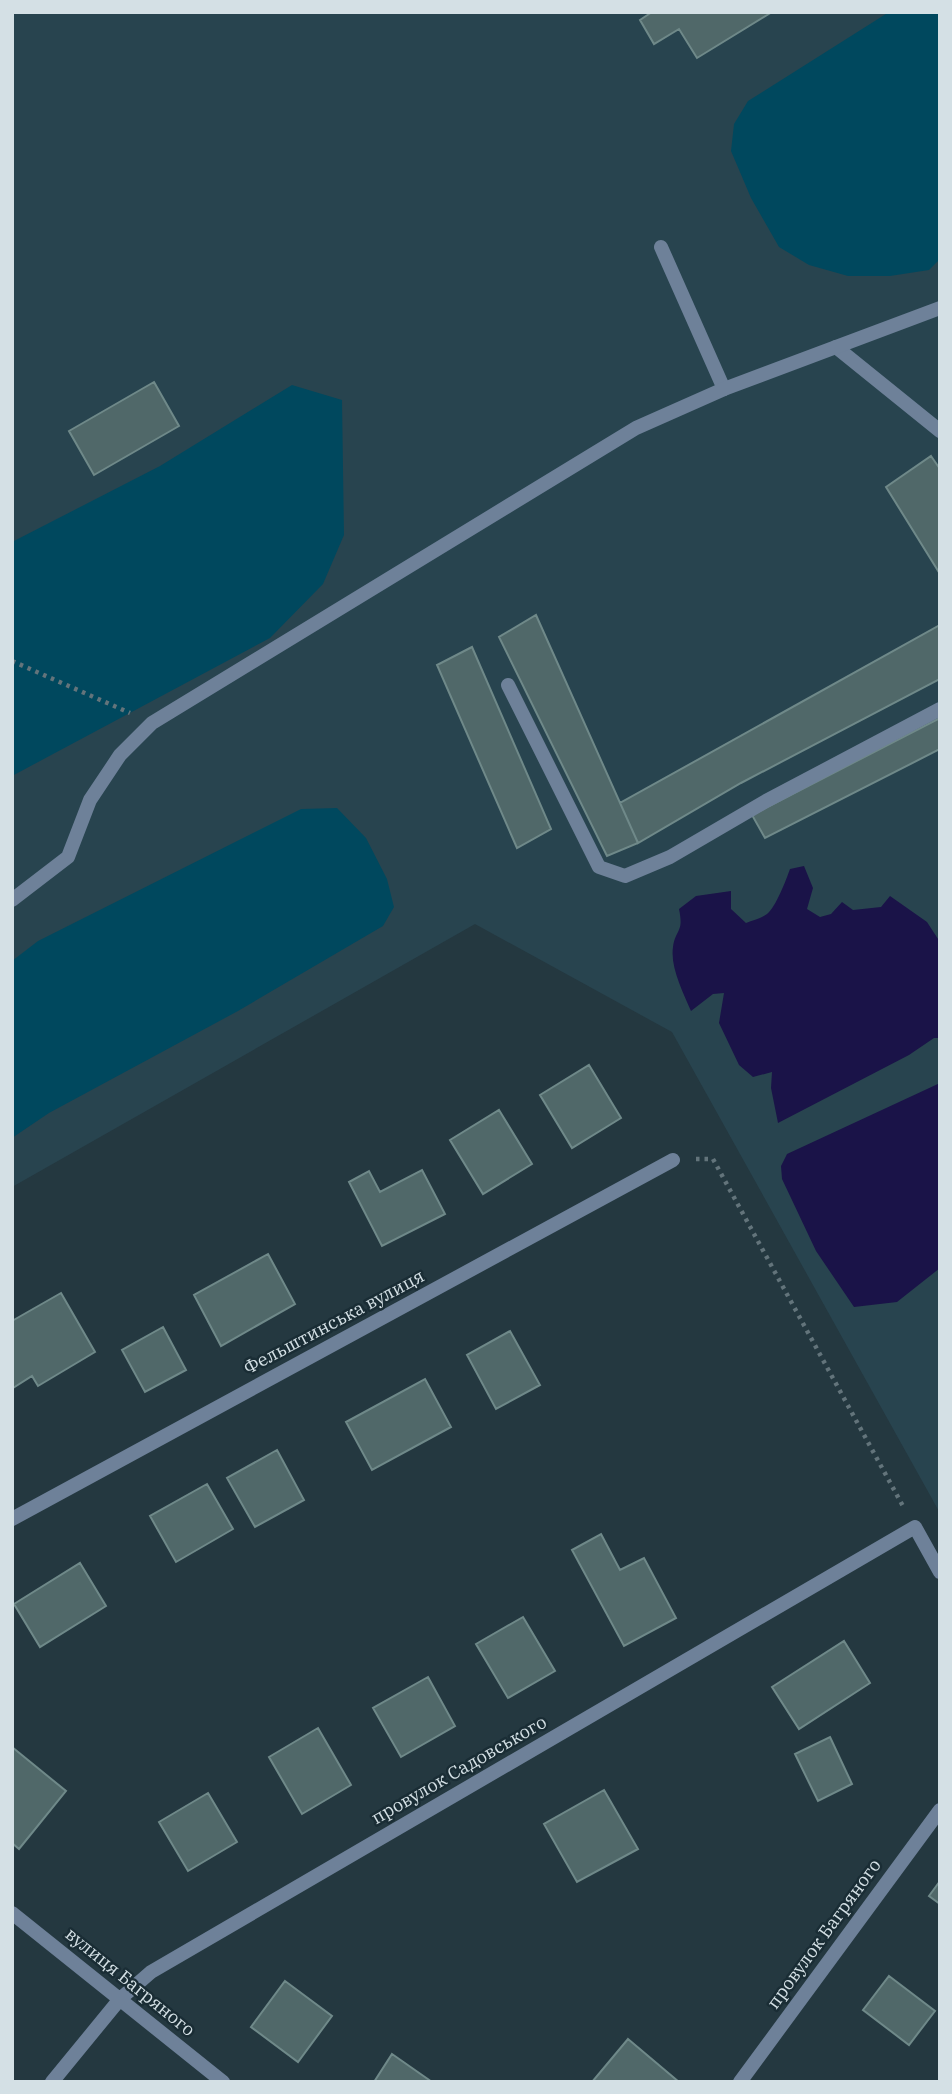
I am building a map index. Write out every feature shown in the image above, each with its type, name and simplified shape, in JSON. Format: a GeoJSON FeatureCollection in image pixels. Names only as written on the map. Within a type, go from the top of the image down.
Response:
{"type":"FeatureCollection","features":[{"type":"Feature","properties":{"kind":"street"},"geometry":{"type":"LineString","coordinates":[[661,247],[724,389]]}},
{"type":"Feature","properties":{"kind":"street"},"geometry":{"type":"LineString","coordinates":[[12,900],[68,857],[90,800],[120,755],[152,723],[636,428],[724,389],[940,308]]}},
{"type":"Feature","properties":{"kind":"street"},"geometry":{"type":"LineString","coordinates":[[836,347],[940,431]]}},
{"type":"Feature","properties":{"kind":"street"},"geometry":{"type":"LineString","coordinates":[[508,685],[599,867],[625,876],[670,858],[766,801],[940,709]]}},
{"type":"Feature","properties":{"kind":"street","name":"Фельштинська вулиця"},"geometry":{"type":"LineString","coordinates":[[12,1519],[673,1160]]}},
{"type":"Feature","properties":{"kind":"street"},"geometry":{"type":"LineString","coordinates":[[915,1527],[940,1572]]}},
{"type":"Feature","properties":{"kind":"street","name":"провулок Садовського"},"geometry":{"type":"LineString","coordinates":[[52,2082],[120,1999],[151,1972],[915,1527]]}},
{"type":"Feature","properties":{"kind":"street","name":"провулок Багряного"},"geometry":{"type":"LineString","coordinates":[[740,2082],[940,1810]]}},
{"type":"Feature","properties":{"kind":"street","name":"вулиця Багряного"},"geometry":{"type":"LineString","coordinates":[[12,1913],[223,2082]]}},
{"type":"Feature","properties":{"kind":"path"},"geometry":{"type":"LineString","coordinates":[[12,661],[152,723]]}},
{"type":"Feature","properties":{"kind":"path"},"geometry":{"type":"LineString","coordinates":[[673,1160],[713,1159],[915,1527]]}},
{"type":"Feature","properties":{"kind":"shaded area"},"geometry":{"type":"Polygon","coordinates":[[[12,12],[940,12],[940,1513],[672,1032],[475,924],[12,1187],[12,12]]]}},
{"type":"Feature","properties":{"kind":"shaded area"},"geometry":{"type":"Polygon","coordinates":[[[889,12],[940,12],[940,259],[929,270],[890,276],[848,276],[809,265],[779,247],[751,198],[731,151],[734,124],[748,101],[889,12]]]}},
{"type":"Feature","properties":{"kind":"shaded area"},"geometry":{"type":"Polygon","coordinates":[[[292,385],[342,400],[344,535],[323,584],[270,638],[12,776],[12,542],[160,466],[292,385]]]}},
{"type":"Feature","properties":{"kind":"shaded area"},"geometry":{"type":"Polygon","coordinates":[[[337,808],[366,838],[387,879],[394,907],[383,926],[238,1011],[49,1113],[12,1138],[12,961],[38,941],[301,809],[337,808]]]}},
{"type":"Feature","properties":{"kind":"shaded area"},"geometry":{"type":"Polygon","coordinates":[[[804,866],[813,888],[807,909],[820,917],[831,914],[842,902],[853,910],[881,907],[890,896],[927,922],[940,942],[940,1038],[934,1038],[909,1055],[778,1123],[771,1088],[772,1072],[753,1077],[739,1065],[719,1023],[724,993],[713,994],[691,1011],[675,971],[673,947],[680,927],[679,909],[696,896],[731,891],[731,909],[746,923],[767,914],[777,900],[790,869],[804,866]]]}},
{"type":"Feature","properties":{"kind":"shaded area"},"geometry":{"type":"Polygon","coordinates":[[[940,1083],[940,1268],[897,1302],[854,1307],[816,1251],[782,1179],[781,1166],[787,1154],[940,1083]]]}},
{"type":"Feature","properties":{"kind":"building"},"geometry":{"type":"Polygon","coordinates":[[[652,12],[772,12],[697,58],[679,29],[654,44],[640,20],[652,12]]]}},
{"type":"Feature","properties":{"kind":"building"},"geometry":{"type":"Polygon","coordinates":[[[154,382],[179,426],[94,475],[69,431],[154,382]]]}},
{"type":"Feature","properties":{"kind":"building"},"geometry":{"type":"Polygon","coordinates":[[[931,456],[940,469],[940,574],[886,487],[931,456]]]}},
{"type":"Feature","properties":{"kind":"building"},"geometry":{"type":"Polygon","coordinates":[[[536,615],[638,843],[607,856],[499,637],[536,615]]]}},
{"type":"Feature","properties":{"kind":"building"},"geometry":{"type":"Polygon","coordinates":[[[940,625],[940,679],[741,783],[638,843],[620,803],[940,625]]]}},
{"type":"Feature","properties":{"kind":"building"},"geometry":{"type":"Polygon","coordinates":[[[472,647],[551,829],[517,848],[437,665],[472,647]]]}},
{"type":"Feature","properties":{"kind":"building"},"geometry":{"type":"Polygon","coordinates":[[[940,718],[940,749],[765,838],[752,815],[940,718]]]}},
{"type":"Feature","properties":{"kind":"building"},"geometry":{"type":"Polygon","coordinates":[[[589,1065],[621,1118],[572,1148],[540,1095],[589,1065]]]}},
{"type":"Feature","properties":{"kind":"building"},"geometry":{"type":"Polygon","coordinates":[[[499,1110],[532,1164],[483,1194],[450,1140],[499,1110]]]}},
{"type":"Feature","properties":{"kind":"building"},"geometry":{"type":"Polygon","coordinates":[[[422,1170],[445,1214],[382,1246],[349,1182],[369,1171],[380,1192],[422,1170]]]}},
{"type":"Feature","properties":{"kind":"building"},"geometry":{"type":"Polygon","coordinates":[[[268,1254],[295,1304],[221,1346],[194,1295],[268,1254]]]}},
{"type":"Feature","properties":{"kind":"building"},"geometry":{"type":"Polygon","coordinates":[[[61,1293],[95,1352],[38,1386],[32,1376],[13,1388],[12,1321],[61,1293]]]}},
{"type":"Feature","properties":{"kind":"building"},"geometry":{"type":"Polygon","coordinates":[[[163,1327],[186,1370],[145,1392],[122,1350],[163,1327]]]}},
{"type":"Feature","properties":{"kind":"building"},"geometry":{"type":"Polygon","coordinates":[[[510,1331],[540,1385],[496,1409],[467,1355],[510,1331]]]}},
{"type":"Feature","properties":{"kind":"building"},"geometry":{"type":"Polygon","coordinates":[[[425,1379],[451,1427],[372,1470],[346,1422],[425,1379]]]}},
{"type":"Feature","properties":{"kind":"building"},"geometry":{"type":"Polygon","coordinates":[[[277,1450],[304,1500],[255,1527],[227,1478],[277,1450]]]}},
{"type":"Feature","properties":{"kind":"building"},"geometry":{"type":"Polygon","coordinates":[[[207,1484],[233,1529],[176,1562],[150,1516],[207,1484]]]}},
{"type":"Feature","properties":{"kind":"building"},"geometry":{"type":"Polygon","coordinates":[[[601,1534],[620,1570],[644,1558],[676,1618],[624,1646],[572,1550],[601,1534]]]}},
{"type":"Feature","properties":{"kind":"building"},"geometry":{"type":"Polygon","coordinates":[[[80,1563],[106,1606],[40,1647],[14,1604],[80,1563]]]}},
{"type":"Feature","properties":{"kind":"building"},"geometry":{"type":"Polygon","coordinates":[[[523,1617],[555,1671],[508,1698],[476,1644],[523,1617]]]}},
{"type":"Feature","properties":{"kind":"building"},"geometry":{"type":"Polygon","coordinates":[[[844,1641],[870,1683],[799,1729],[772,1687],[844,1641]]]}},
{"type":"Feature","properties":{"kind":"building"},"geometry":{"type":"Polygon","coordinates":[[[428,1677],[455,1726],[401,1757],[373,1708],[428,1677]]]}},
{"type":"Feature","properties":{"kind":"building"},"geometry":{"type":"Polygon","coordinates":[[[318,1728],[351,1785],[302,1814],[269,1757],[318,1728]]]}},
{"type":"Feature","properties":{"kind":"building"},"geometry":{"type":"Polygon","coordinates":[[[830,1737],[852,1784],[818,1801],[795,1754],[830,1737]]]}},
{"type":"Feature","properties":{"kind":"building"},"geometry":{"type":"Polygon","coordinates":[[[12,1747],[66,1791],[19,1849],[12,1843],[12,1747]]]}},
{"type":"Feature","properties":{"kind":"building"},"geometry":{"type":"Polygon","coordinates":[[[604,1790],[638,1849],[577,1882],[544,1824],[604,1790]]]}},
{"type":"Feature","properties":{"kind":"building"},"geometry":{"type":"Polygon","coordinates":[[[208,1793],[237,1842],[188,1871],[159,1822],[208,1793]]]}},
{"type":"Feature","properties":{"kind":"building"},"geometry":{"type":"Polygon","coordinates":[[[940,1881],[940,1904],[929,1896],[940,1881]]]}},
{"type":"Feature","properties":{"kind":"building"},"geometry":{"type":"Polygon","coordinates":[[[889,1976],[935,2011],[909,2045],[863,2010],[889,1976]]]}},
{"type":"Feature","properties":{"kind":"building"},"geometry":{"type":"Polygon","coordinates":[[[285,1981],[332,2016],[298,2062],[251,2027],[285,1981]]]}},
{"type":"Feature","properties":{"kind":"building"},"geometry":{"type":"Polygon","coordinates":[[[628,2039],[679,2082],[592,2082],[628,2039]]]}},
{"type":"Feature","properties":{"kind":"building"},"geometry":{"type":"Polygon","coordinates":[[[392,2054],[432,2082],[374,2082],[392,2054]]]}}]}
